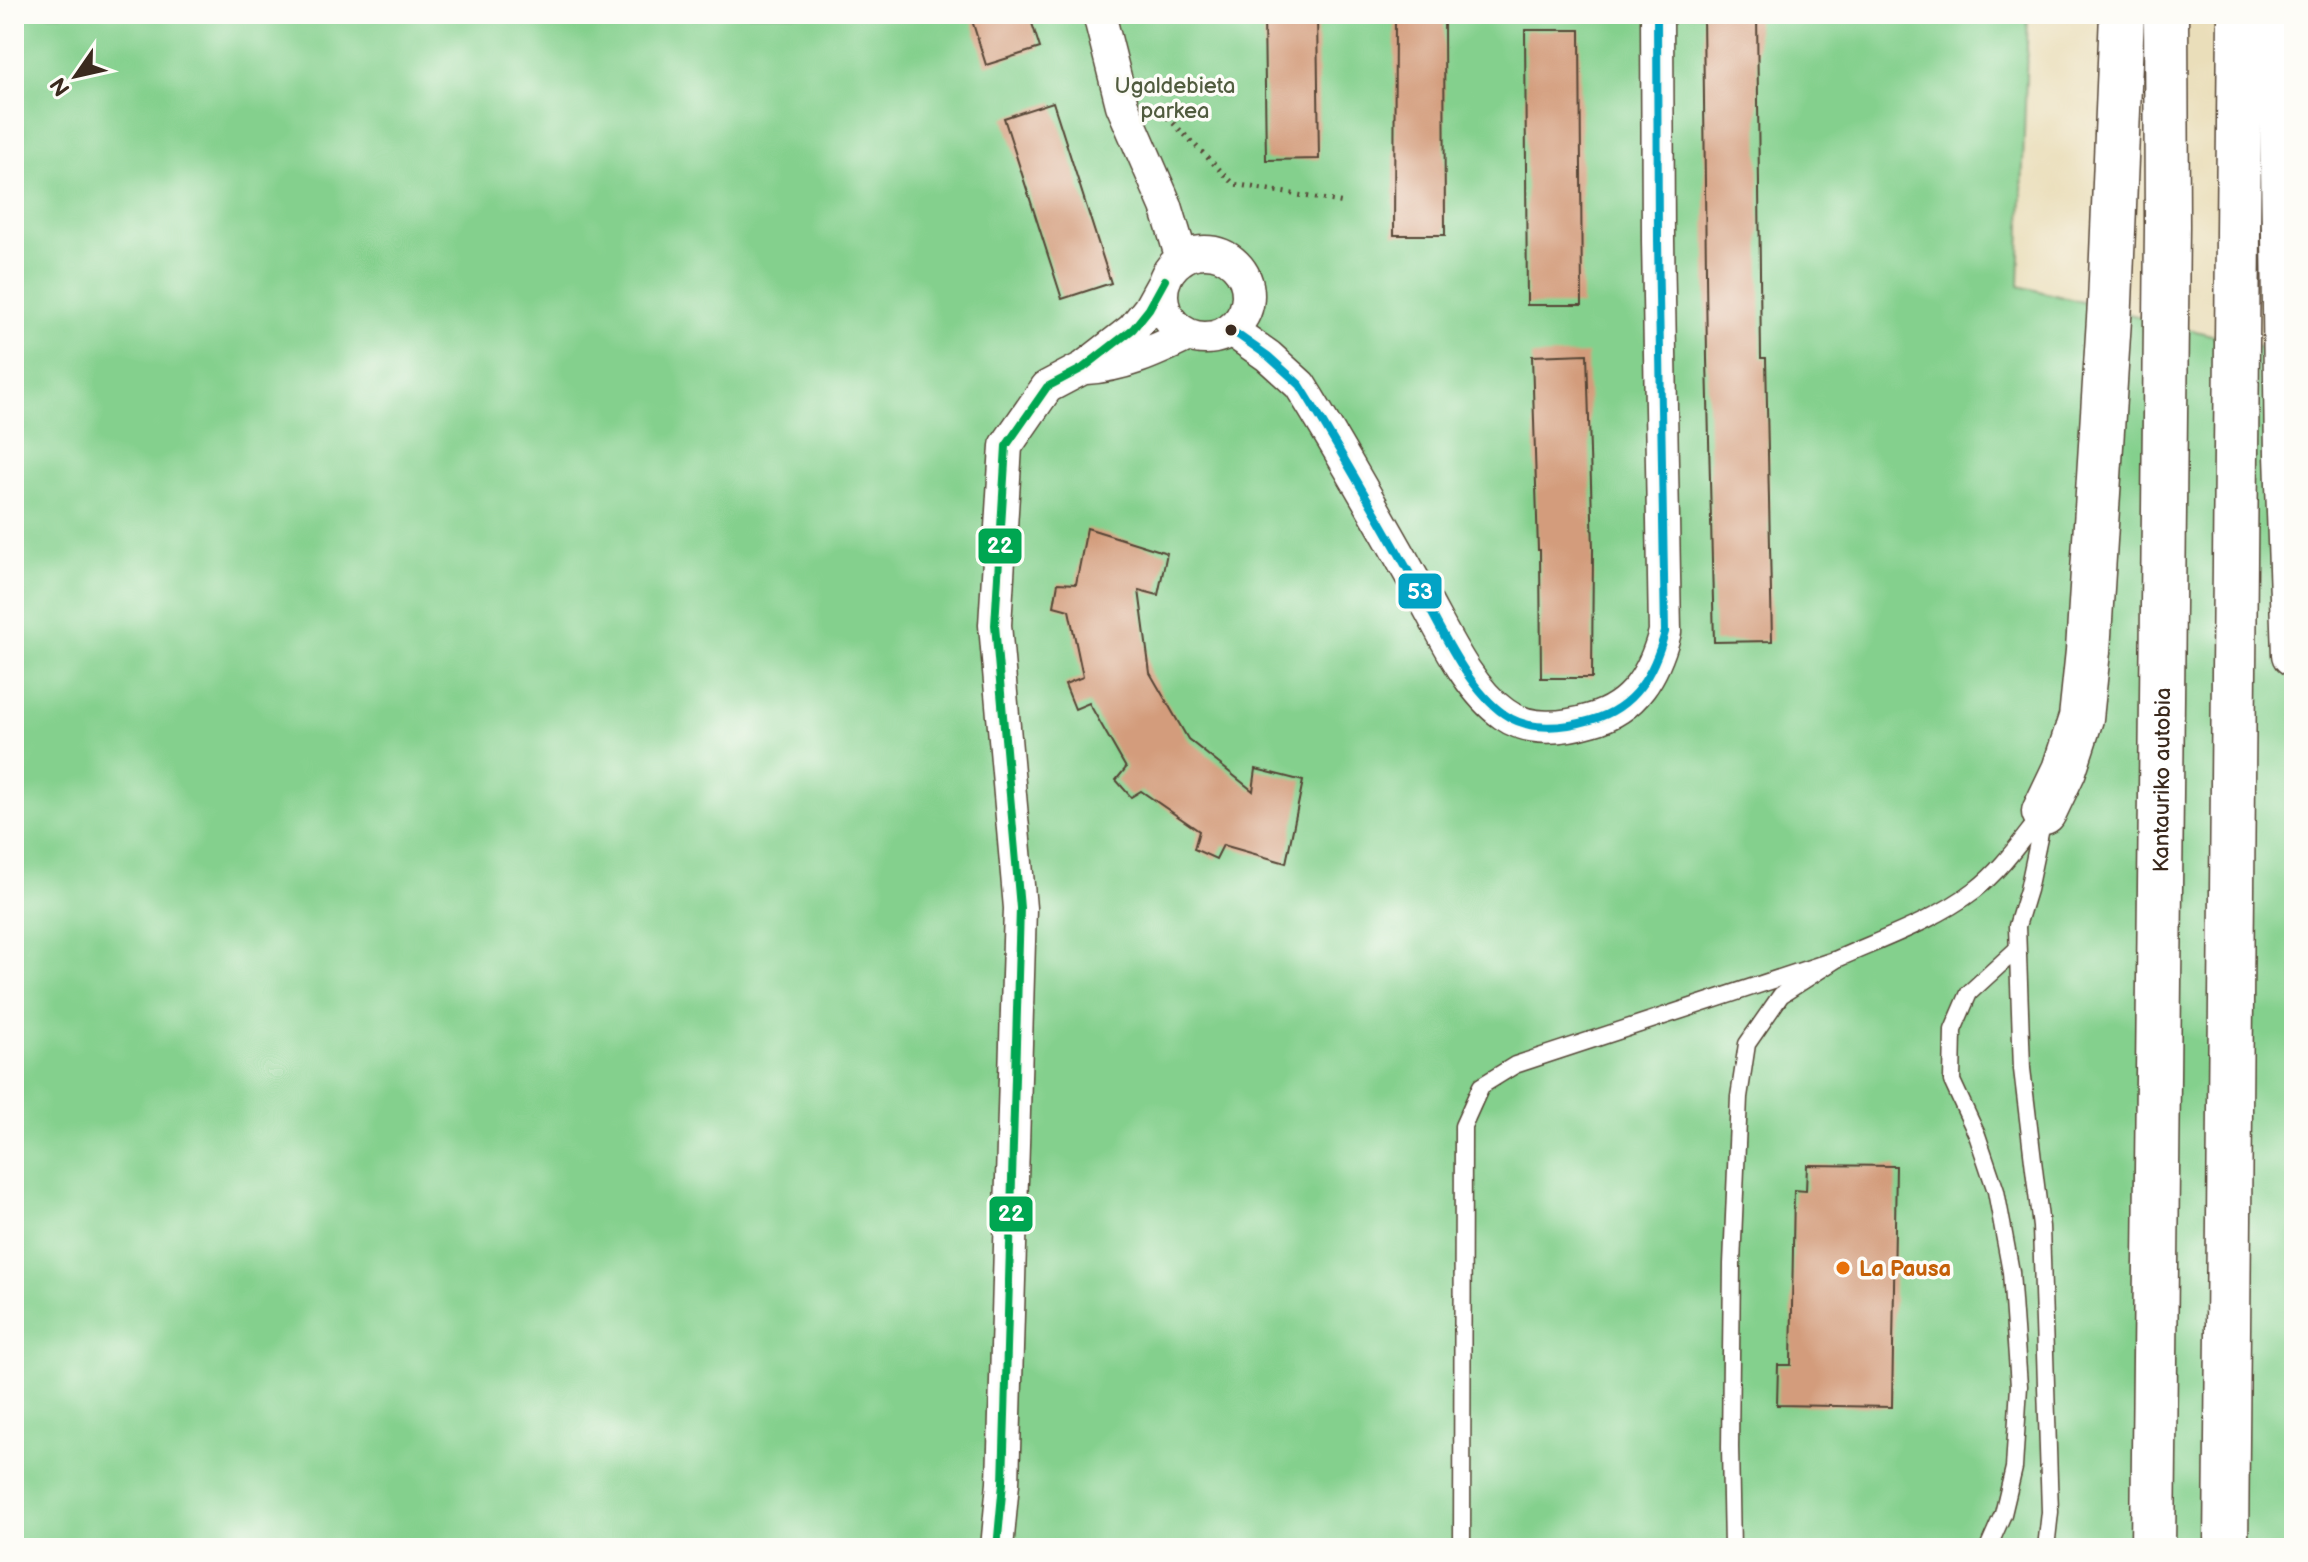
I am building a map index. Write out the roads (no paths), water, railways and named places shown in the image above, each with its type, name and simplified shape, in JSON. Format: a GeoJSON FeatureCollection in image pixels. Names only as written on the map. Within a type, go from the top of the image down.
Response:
{"type":"FeatureCollection","features":[{"type":"Feature","properties":{"kind":"highway"},"geometry":{"type":"LineString","coordinates":[[2044,812],[2064,770],[2081,718],[2088,651],[2111,289],[2122,14]]}},
{"type":"Feature","properties":{"kind":"highway","name":"Kantauriko autobia"},"geometry":{"type":"LineString","coordinates":[[2153,1548],[2167,274],[2166,14]]}},
{"type":"Feature","properties":{"kind":"highway"},"geometry":{"type":"LineString","coordinates":[[2226,1548],[2240,14]]}},
{"type":"Feature","properties":{"kind":"highway"},"geometry":{"type":"LineString","coordinates":[[2281,14],[2287,455],[2294,654]]}},
{"type":"Feature","properties":{"kind":"street"},"geometry":{"type":"LineString","coordinates":[[997,1548],[1003,1483],[1020,908],[995,625],[1006,446],[1047,387],[1083,368],[1133,329],[1173,270],[1195,253],[1224,257],[1236,265],[1245,277],[1248,292],[1247,306],[1241,320],[1231,330],[1210,338],[1188,335],[1168,318],[1163,306],[1173,270],[1166,206],[1120,101],[1099,14]]}},
{"type":"Feature","properties":{"kind":"street"},"geometry":{"type":"LineString","coordinates":[[1231,330],[1268,356],[1300,385],[1483,696],[1506,716],[1540,727],[1567,727],[1603,717],[1634,697],[1651,674],[1665,632],[1657,14]]}},
{"type":"Feature","properties":{"kind":"street"},"geometry":{"type":"LineString","coordinates":[[1083,368],[1106,367],[1152,353],[1188,335]]}},
{"type":"Feature","properties":{"kind":"lane"},"geometry":{"type":"LineString","coordinates":[[2044,812],[2028,890],[2017,926],[2017,949],[2022,1069],[2041,1227],[2050,1512],[2046,1548]]}},
{"type":"Feature","properties":{"kind":"lane"},"geometry":{"type":"LineString","coordinates":[[1462,1548],[1463,1126],[1481,1086],[1515,1065],[1837,959],[1934,917],[1977,888],[2009,858],[2044,812]]}},
{"type":"Feature","properties":{"kind":"lane"},"geometry":{"type":"LineString","coordinates":[[1988,1548],[2003,1514],[2014,1468],[2019,1386],[2011,1272],[1996,1191],[1977,1135],[1952,1081],[1953,1030],[1969,993],[2017,949]]}},
{"type":"Feature","properties":{"kind":"lane"},"geometry":{"type":"LineString","coordinates":[[1732,1548],[1732,1264],[1739,1097],[1747,1044],[1781,995],[1837,959]]}},
{"type":"Feature","properties":{"kind":"place","name":"La Pausa"},"geometry":{"type":"Point","coordinates":[1843,1268]}},
{"type":"Feature","properties":{"kind":"park label","name":"Ugaldebieta parkea"},"geometry":{"type":"Point","coordinates":[1175,98]}}]}
